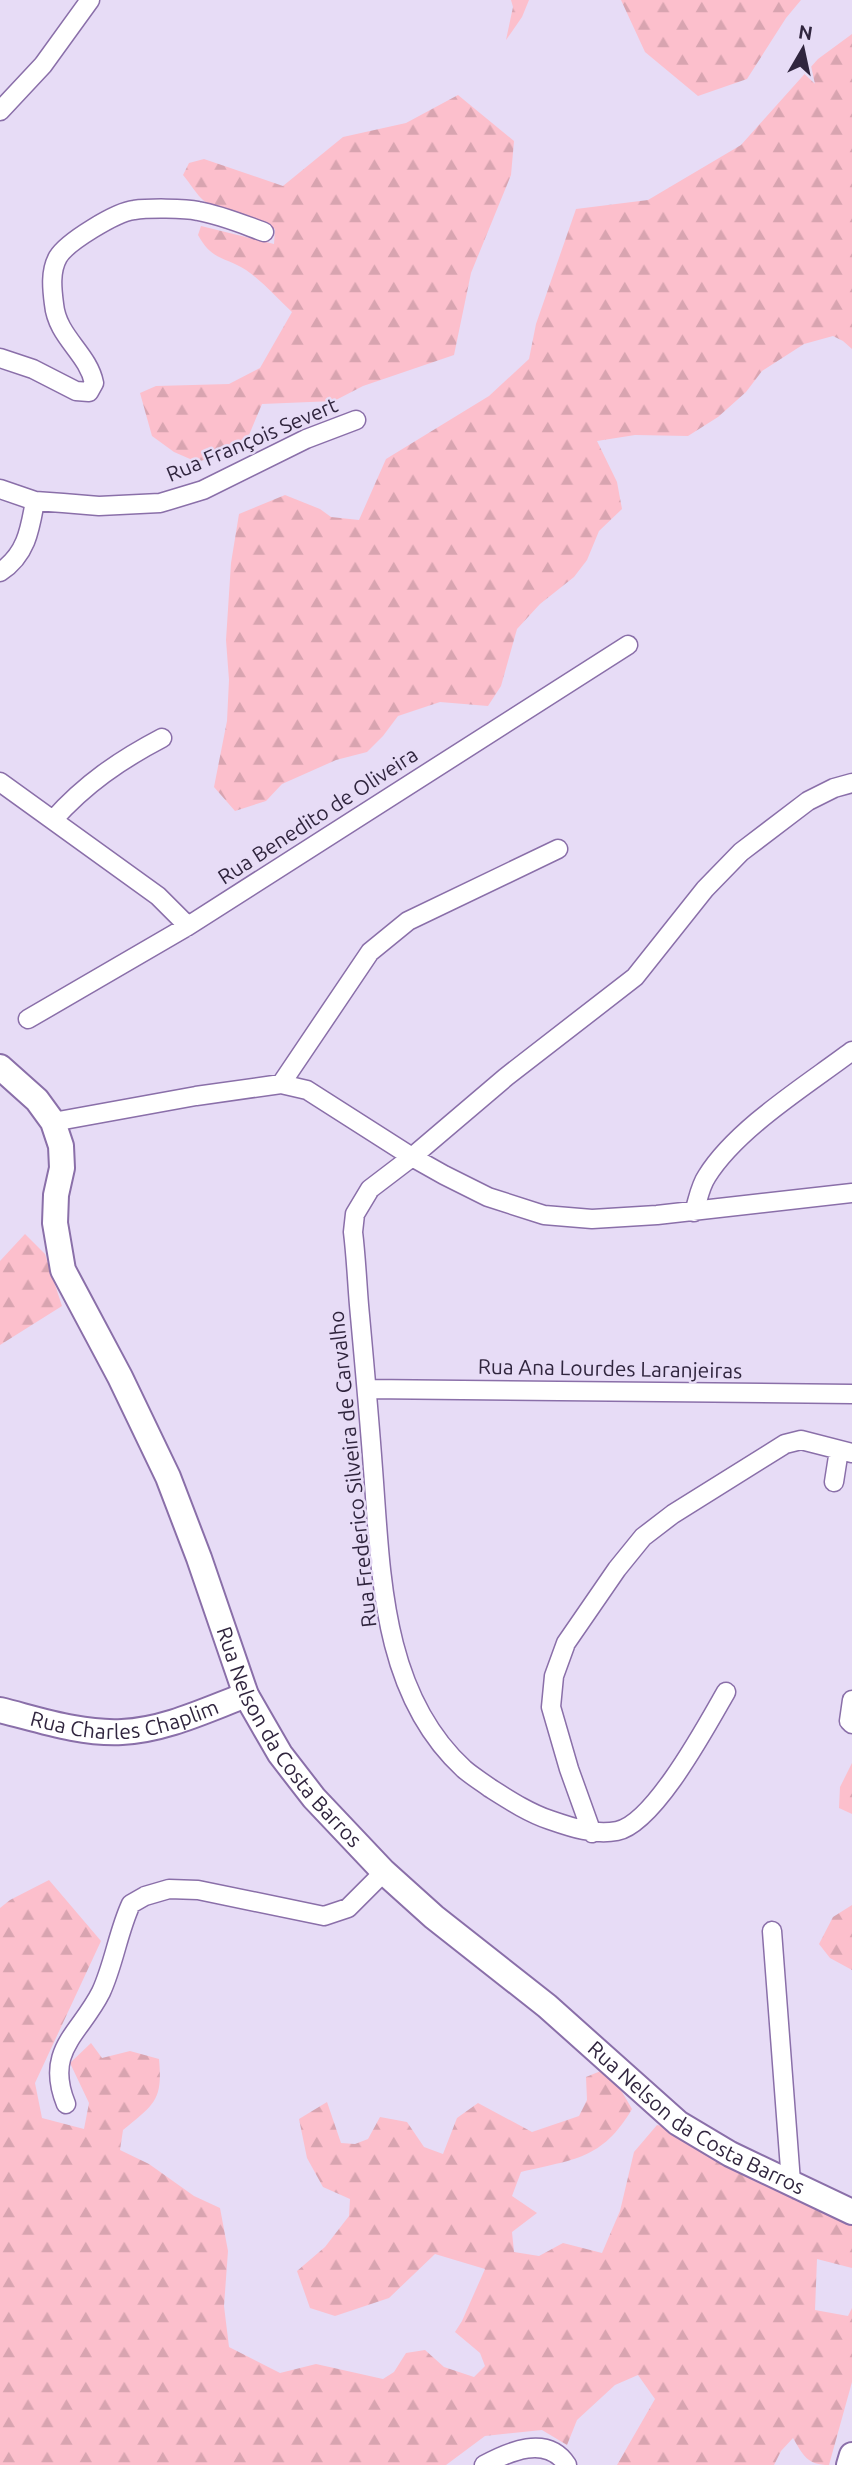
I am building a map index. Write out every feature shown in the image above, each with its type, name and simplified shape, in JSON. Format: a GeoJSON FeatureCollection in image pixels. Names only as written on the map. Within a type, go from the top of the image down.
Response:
{"type":"FeatureCollection","features":[{"type":"Feature","properties":{"kind":"street"},"geometry":{"type":"LineString","coordinates":[[0,111],[43,65],[90,0]]}},
{"type":"Feature","properties":{"kind":"street"},"geometry":{"type":"LineString","coordinates":[[0,358],[33,369],[76,391],[89,392],[93,388],[88,364],[60,327],[54,308],[52,284],[58,257],[72,242],[101,224],[132,210],[196,210],[264,232]]}},
{"type":"Feature","properties":{"kind":"street","name":"Rua François Severt"},"geometry":{"type":"LineString","coordinates":[[0,489],[35,501],[99,506],[160,503],[203,490],[306,439],[356,419]]}},
{"type":"Feature","properties":{"kind":"street"},"geometry":{"type":"LineString","coordinates":[[0,572],[12,564],[23,548],[30,531],[35,501]]}},
{"type":"Feature","properties":{"kind":"street","name":"Rua Benedito de Oliveira"},"geometry":{"type":"LineString","coordinates":[[28,1019],[188,926],[628,645]]}},
{"type":"Feature","properties":{"kind":"street"},"geometry":{"type":"LineString","coordinates":[[53,820],[99,776],[162,738]]}},
{"type":"Feature","properties":{"kind":"street"},"geometry":{"type":"LineString","coordinates":[[0,782],[158,896],[188,926]]}},
{"type":"Feature","properties":{"kind":"street","name":"Rua Frederico Silveira de Carvalho"},"geometry":{"type":"LineString","coordinates":[[726,1692],[705,1729],[654,1804],[637,1822],[620,1831],[593,1832],[547,1819],[516,1804],[465,1770],[445,1748],[424,1718],[399,1664],[383,1586],[353,1232],[355,1214],[370,1189],[506,1077],[635,978],[705,889],[741,852],[808,801],[852,783]]}},
{"type":"Feature","properties":{"kind":"street"},"geometry":{"type":"LineString","coordinates":[[281,1084],[370,952],[388,935],[408,920],[558,849]]}},
{"type":"Feature","properties":{"kind":"street"},"geometry":{"type":"LineString","coordinates":[[694,1212],[707,1176],[729,1149],[763,1118],[852,1051]]}},
{"type":"Feature","properties":{"kind":"street","name":"Rua Nelson da Costa Barros"},"geometry":{"type":"LineString","coordinates":[[3,1073],[37,1100],[53,1122],[61,1146],[62,1168],[56,1195],[55,1223],[63,1270],[120,1377],[168,1477],[200,1558],[246,1695],[279,1754],[314,1798],[384,1872],[434,1917],[556,2013],[678,2123],[730,2154],[852,2211]]}},
{"type":"Feature","properties":{"kind":"street"},"geometry":{"type":"LineString","coordinates":[[53,1122],[196,1096],[281,1084],[307,1090],[412,1157],[488,1197],[544,1215],[593,1219],[694,1212],[852,1193]]}},
{"type":"Feature","properties":{"kind":"street","name":"Rua Ana Lourdes Laranjeiras"},"geometry":{"type":"LineString","coordinates":[[367,1389],[852,1394]]}},
{"type":"Feature","properties":{"kind":"street"},"geometry":{"type":"LineString","coordinates":[[593,1832],[569,1769],[551,1707],[559,1659],[579,1623],[643,1537],[673,1514],[785,1444],[801,1440],[845,1452],[834,1482]]}},
{"type":"Feature","properties":{"kind":"street","name":"Rua Charles Chaplim"},"geometry":{"type":"LineString","coordinates":[[0,1710],[82,1730],[122,1732],[158,1727],[246,1695]]}},
{"type":"Feature","properties":{"kind":"street"},"geometry":{"type":"LineString","coordinates":[[852,1700],[849,1721],[852,1724]]}},
{"type":"Feature","properties":{"kind":"street"},"geometry":{"type":"LineString","coordinates":[[66,2104],[58,2079],[63,2052],[70,2036],[100,1992],[131,1904],[169,1888],[198,1890],[324,1916],[348,1908],[384,1872]]}},
{"type":"Feature","properties":{"kind":"street"},"geometry":{"type":"LineString","coordinates":[[772,1931],[792,2182]]}},
{"type":"Feature","properties":{"kind":"street"},"geometry":{"type":"LineString","coordinates":[[484,2465],[507,2453],[530,2448],[553,2452],[562,2458],[566,2465]]}},
{"type":"Feature","properties":{"kind":"street"},"geometry":{"type":"LineString","coordinates":[[849,2465],[852,2455]]}},
{"type":"Feature","properties":{"kind":"green space"},"geometry":{"type":"Polygon","coordinates":[[[511,0],[529,0],[522,17],[506,40],[513,7],[511,0]]]}},
{"type":"Feature","properties":{"kind":"green space"},"geometry":{"type":"Polygon","coordinates":[[[621,0],[801,0],[786,18],[747,79],[698,96],[645,52],[621,0]]]}},
{"type":"Feature","properties":{"kind":"green space"},"geometry":{"type":"Polygon","coordinates":[[[852,34],[852,349],[833,336],[804,344],[762,371],[746,392],[718,417],[688,436],[635,435],[597,441],[617,482],[622,509],[599,531],[587,560],[574,577],[540,604],[517,629],[501,686],[488,706],[440,702],[398,716],[367,752],[336,760],[282,784],[266,801],[235,811],[214,787],[227,721],[229,680],[226,640],[231,563],[239,514],[285,495],[320,509],[331,517],[359,520],[386,459],[489,396],[529,359],[536,324],[576,209],[648,200],[741,145],[818,59],[852,34]]]}},
{"type":"Feature","properties":{"kind":"green space"},"geometry":{"type":"Polygon","coordinates":[[[458,95],[514,141],[511,175],[471,273],[454,355],[363,386],[334,401],[262,404],[249,435],[217,456],[197,462],[174,452],[152,436],[140,393],[156,386],[229,384],[260,368],[292,312],[252,275],[214,254],[203,243],[198,235],[201,226],[274,244],[275,229],[228,214],[203,200],[183,175],[189,163],[204,159],[283,186],[343,137],[406,123],[458,95]]]}},
{"type":"Feature","properties":{"kind":"green space"},"geometry":{"type":"Polygon","coordinates":[[[25,1234],[45,1254],[62,1306],[0,1345],[0,1261],[25,1234]]]}},
{"type":"Feature","properties":{"kind":"green space"},"geometry":{"type":"Polygon","coordinates":[[[852,1763],[852,1814],[839,1808],[840,1787],[852,1763]]]}},
{"type":"Feature","properties":{"kind":"green space"},"geometry":{"type":"Polygon","coordinates":[[[49,1880],[101,1941],[35,2083],[42,2118],[84,2129],[89,2103],[70,2063],[91,2043],[102,2058],[130,2051],[159,2059],[158,2093],[149,2107],[123,2130],[120,2150],[149,2164],[194,2196],[220,2208],[228,2251],[224,2306],[229,2347],[280,2373],[316,2364],[383,2379],[394,2372],[406,2353],[425,2350],[444,2367],[474,2377],[485,2366],[480,2353],[455,2332],[485,2269],[435,2254],[389,2298],[335,2316],[310,2308],[297,2271],[325,2247],[349,2216],[350,2199],[323,2187],[307,2158],[299,2119],[327,2102],[341,2143],[355,2144],[368,2139],[380,2117],[407,2122],[424,2147],[443,2154],[457,2118],[478,2103],[532,2132],[579,2116],[587,2100],[586,2077],[608,2068],[632,2109],[621,2126],[598,2148],[572,2160],[521,2172],[512,2196],[537,2213],[512,2232],[514,2252],[539,2256],[563,2243],[602,2253],[620,2211],[634,2152],[657,2125],[687,2132],[852,2222],[852,2268],[817,2259],[815,2310],[848,2316],[852,2308],[852,2382],[829,2465],[811,2461],[793,2438],[781,2451],[774,2465],[617,2465],[655,2399],[638,2375],[615,2385],[577,2420],[567,2445],[542,2430],[485,2436],[446,2465],[0,2465],[0,1908],[49,1880]]]}},
{"type":"Feature","properties":{"kind":"green space"},"geometry":{"type":"Polygon","coordinates":[[[852,1905],[852,1970],[830,1958],[819,1944],[833,1917],[852,1905]]]}}]}
